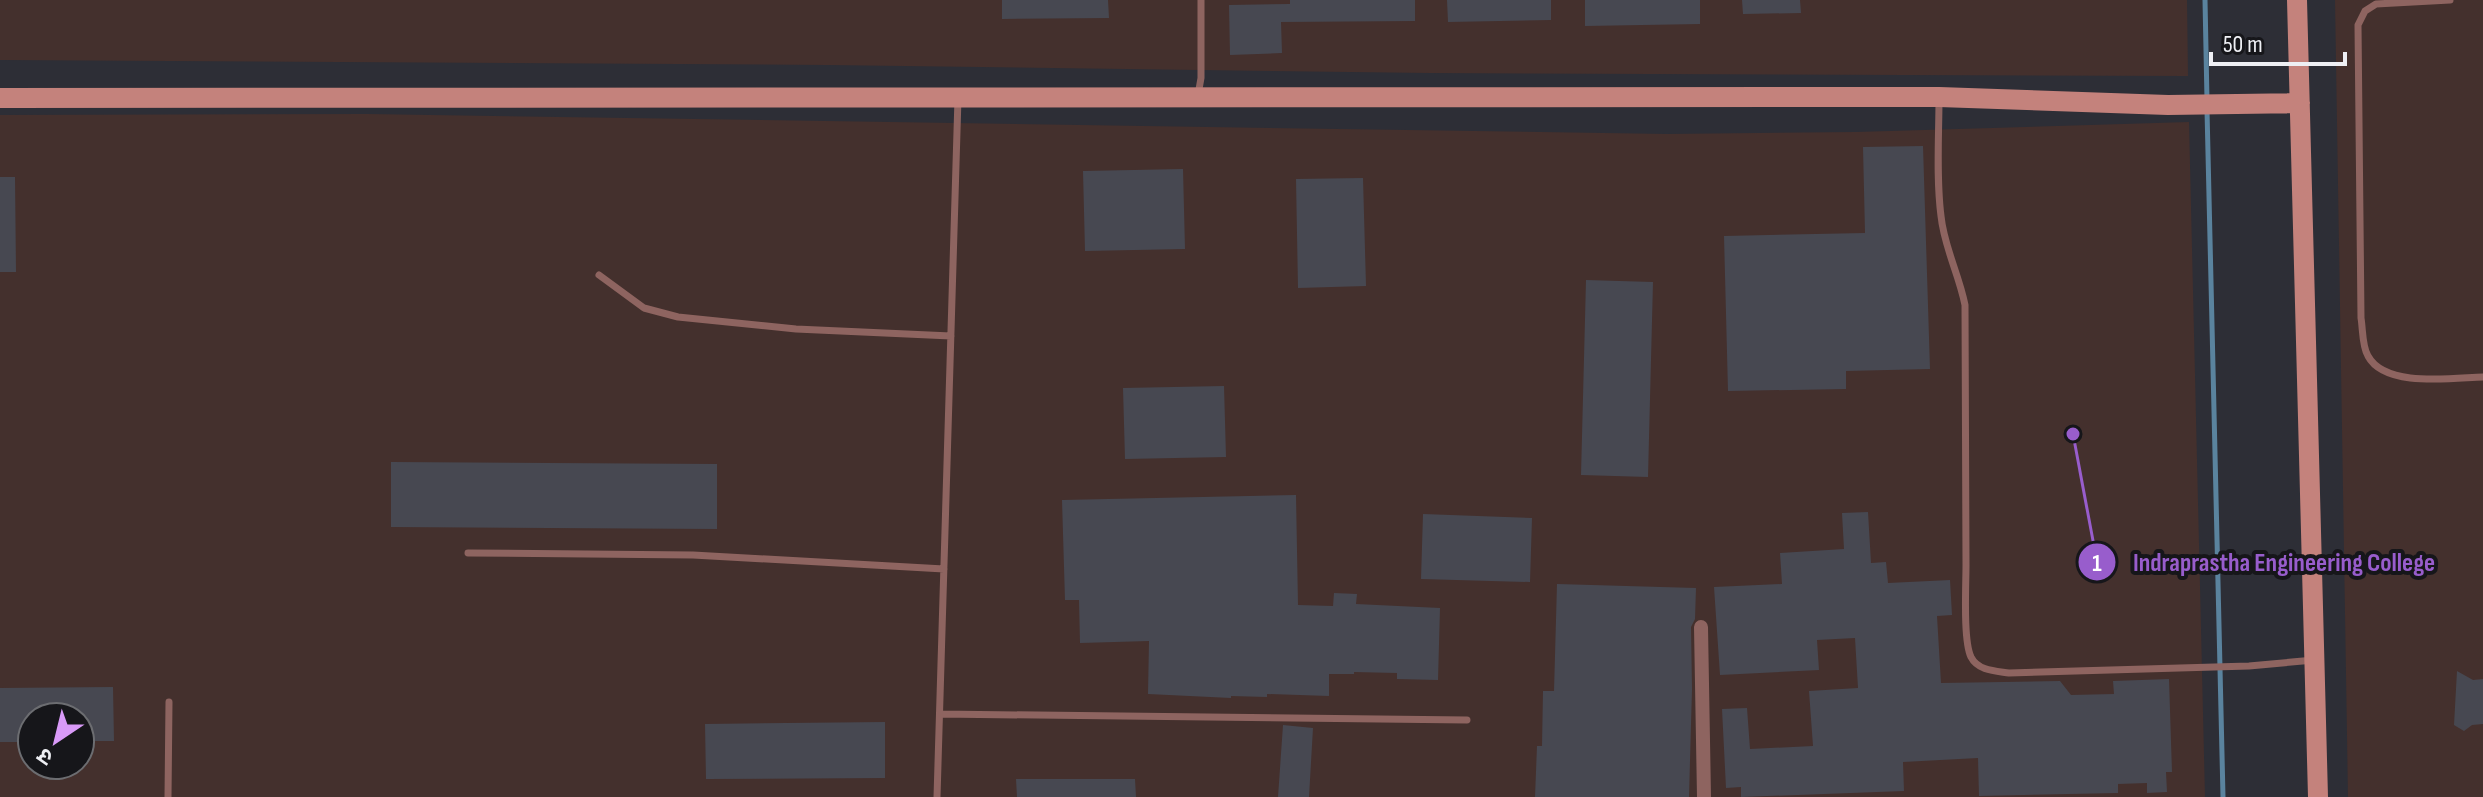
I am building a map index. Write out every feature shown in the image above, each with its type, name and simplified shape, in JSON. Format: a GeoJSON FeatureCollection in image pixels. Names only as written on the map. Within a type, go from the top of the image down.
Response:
{"type":"FeatureCollection","features":[{"type":"Feature","properties":{"kind":"street"},"geometry":{"type":"LineString","coordinates":[[2297,0],[2318,797]]}},
{"type":"Feature","properties":{"kind":"street"},"geometry":{"type":"LineString","coordinates":[[0,98],[1939,97],[2168,105],[2300,103]]}},
{"type":"Feature","properties":{"kind":"street"},"geometry":{"type":"LineString","coordinates":[[1701,627],[1704,797]]}},
{"type":"Feature","properties":{"kind":"lane"},"geometry":{"type":"LineString","coordinates":[[1198,98],[1201,0]]}},
{"type":"Feature","properties":{"kind":"lane"},"geometry":{"type":"LineString","coordinates":[[2450,0],[2376,4],[2365,11],[2358,25],[2361,318],[2366,354],[2375,366],[2393,375],[2418,379],[2483,377]]}},
{"type":"Feature","properties":{"kind":"lane"},"geometry":{"type":"LineString","coordinates":[[937,797],[958,96]]}},
{"type":"Feature","properties":{"kind":"lane"},"geometry":{"type":"LineString","coordinates":[[1939,97],[1940,214],[1947,250],[1956,269],[1965,305],[1966,592],[1968,642],[1976,664],[1988,670],[2009,673],[2249,666],[2316,660]]}},
{"type":"Feature","properties":{"kind":"lane"},"geometry":{"type":"LineString","coordinates":[[599,275],[644,308],[678,317],[796,329],[951,336]]}},
{"type":"Feature","properties":{"kind":"lane"},"geometry":{"type":"LineString","coordinates":[[468,553],[693,555],[944,569]]}},
{"type":"Feature","properties":{"kind":"lane"},"geometry":{"type":"LineString","coordinates":[[168,797],[169,702]]}},
{"type":"Feature","properties":{"kind":"lane"},"geometry":{"type":"LineString","coordinates":[[940,714],[1467,720]]}},
{"type":"Feature","properties":{"kind":"shaded area"},"geometry":{"type":"Polygon","coordinates":[[[0,0],[2187,0],[2188,76],[1429,73],[828,65],[0,60],[0,0]]]}},
{"type":"Feature","properties":{"kind":"shaded area"},"geometry":{"type":"Polygon","coordinates":[[[2335,0],[2483,0],[2483,797],[2348,797],[2335,0]]]}},
{"type":"Feature","properties":{"kind":"shaded area"},"geometry":{"type":"Polygon","coordinates":[[[367,114],[1667,134],[2189,122],[2205,797],[0,797],[0,115],[367,114]]]}},
{"type":"Feature","properties":{"kind":"building"},"geometry":{"type":"Polygon","coordinates":[[[1002,0],[1108,0],[1109,18],[1002,19],[1002,0]]]}},
{"type":"Feature","properties":{"kind":"building"},"geometry":{"type":"Polygon","coordinates":[[[1290,0],[1415,0],[1415,21],[1281,22],[1282,53],[1230,55],[1229,5],[1290,4],[1290,0]]]}},
{"type":"Feature","properties":{"kind":"building"},"geometry":{"type":"Polygon","coordinates":[[[1447,0],[1551,0],[1551,20],[1448,22],[1447,0]]]}},
{"type":"Feature","properties":{"kind":"building"},"geometry":{"type":"Polygon","coordinates":[[[1585,0],[1700,0],[1700,24],[1585,26],[1585,0]]]}},
{"type":"Feature","properties":{"kind":"building"},"geometry":{"type":"Polygon","coordinates":[[[1742,0],[1800,0],[1801,13],[1743,14],[1742,0]]]}},
{"type":"Feature","properties":{"kind":"building"},"geometry":{"type":"Polygon","coordinates":[[[1923,146],[1930,369],[1846,371],[1846,389],[1728,391],[1724,236],[1865,233],[1863,147],[1923,146]]]}},
{"type":"Feature","properties":{"kind":"building"},"geometry":{"type":"Polygon","coordinates":[[[1183,169],[1185,249],[1085,251],[1083,171],[1183,169]]]}},
{"type":"Feature","properties":{"kind":"building"},"geometry":{"type":"Polygon","coordinates":[[[0,177],[15,177],[16,272],[0,272],[0,177]]]}},
{"type":"Feature","properties":{"kind":"building"},"geometry":{"type":"Polygon","coordinates":[[[1363,178],[1366,286],[1298,288],[1296,179],[1363,178]]]}},
{"type":"Feature","properties":{"kind":"building"},"geometry":{"type":"Polygon","coordinates":[[[1586,280],[1653,282],[1648,477],[1581,475],[1586,280]]]}},
{"type":"Feature","properties":{"kind":"building"},"geometry":{"type":"Polygon","coordinates":[[[1224,386],[1226,457],[1125,459],[1123,388],[1224,386]]]}},
{"type":"Feature","properties":{"kind":"building"},"geometry":{"type":"Polygon","coordinates":[[[391,462],[717,464],[717,529],[391,527],[391,462]]]}},
{"type":"Feature","properties":{"kind":"building"},"geometry":{"type":"Polygon","coordinates":[[[1296,495],[1298,605],[1333,606],[1334,593],[1357,594],[1356,604],[1440,608],[1438,680],[1397,679],[1397,673],[1354,672],[1329,674],[1329,696],[1267,694],[1267,697],[1231,698],[1148,694],[1149,641],[1080,643],[1079,600],[1065,600],[1062,500],[1296,495]]]}},
{"type":"Feature","properties":{"kind":"building"},"geometry":{"type":"Polygon","coordinates":[[[1868,512],[1871,563],[1886,562],[1888,583],[1950,580],[1952,615],[1937,616],[1941,683],[2060,681],[2071,695],[2114,694],[2113,681],[2169,679],[2172,772],[2166,772],[2167,792],[2147,793],[2147,783],[2118,784],[2118,793],[1979,796],[1978,758],[1903,762],[1904,791],[1741,797],[1741,787],[1726,788],[1722,709],[1747,708],[1750,749],[1813,746],[1809,691],[1858,688],[1855,638],[1817,640],[1819,670],[1720,675],[1714,587],[1782,584],[1780,553],[1844,549],[1842,513],[1868,512]]]}},
{"type":"Feature","properties":{"kind":"building"},"geometry":{"type":"Polygon","coordinates":[[[1423,514],[1532,518],[1530,582],[1421,579],[1423,514]]]}},
{"type":"Feature","properties":{"kind":"building"},"geometry":{"type":"Polygon","coordinates":[[[1557,584],[1696,588],[1695,619],[1691,627],[1689,797],[1535,797],[1537,746],[1542,746],[1543,691],[1554,691],[1557,584]]]}},
{"type":"Feature","properties":{"kind":"building"},"geometry":{"type":"Polygon","coordinates":[[[2457,671],[2473,680],[2483,679],[2483,724],[2472,725],[2464,731],[2454,725],[2457,671]]]}},
{"type":"Feature","properties":{"kind":"building"},"geometry":{"type":"Polygon","coordinates":[[[113,687],[114,741],[96,741],[96,701],[16,701],[16,742],[0,742],[0,688],[113,687]]]}},
{"type":"Feature","properties":{"kind":"building"},"geometry":{"type":"Polygon","coordinates":[[[885,722],[885,778],[706,779],[705,724],[885,722]]]}},
{"type":"Feature","properties":{"kind":"building"},"geometry":{"type":"Polygon","coordinates":[[[1283,725],[1313,728],[1309,797],[1278,797],[1283,725]]]}},
{"type":"Feature","properties":{"kind":"building"},"geometry":{"type":"Polygon","coordinates":[[[1016,779],[1135,779],[1136,797],[1017,797],[1016,779]]]}},
{"type":"Feature","properties":{"kind":"waterway"},"geometry":{"type":"LineString","coordinates":[[2205,0],[2207,100]]}},
{"type":"Feature","properties":{"kind":"waterway"},"geometry":{"type":"LineString","coordinates":[[2207,110],[2223,797]]}},
{"type":"Feature","properties":{"kind":"place","name":"Indraprastha Engineering College"},"geometry":{"type":"Point","coordinates":[2073,434]}}]}
